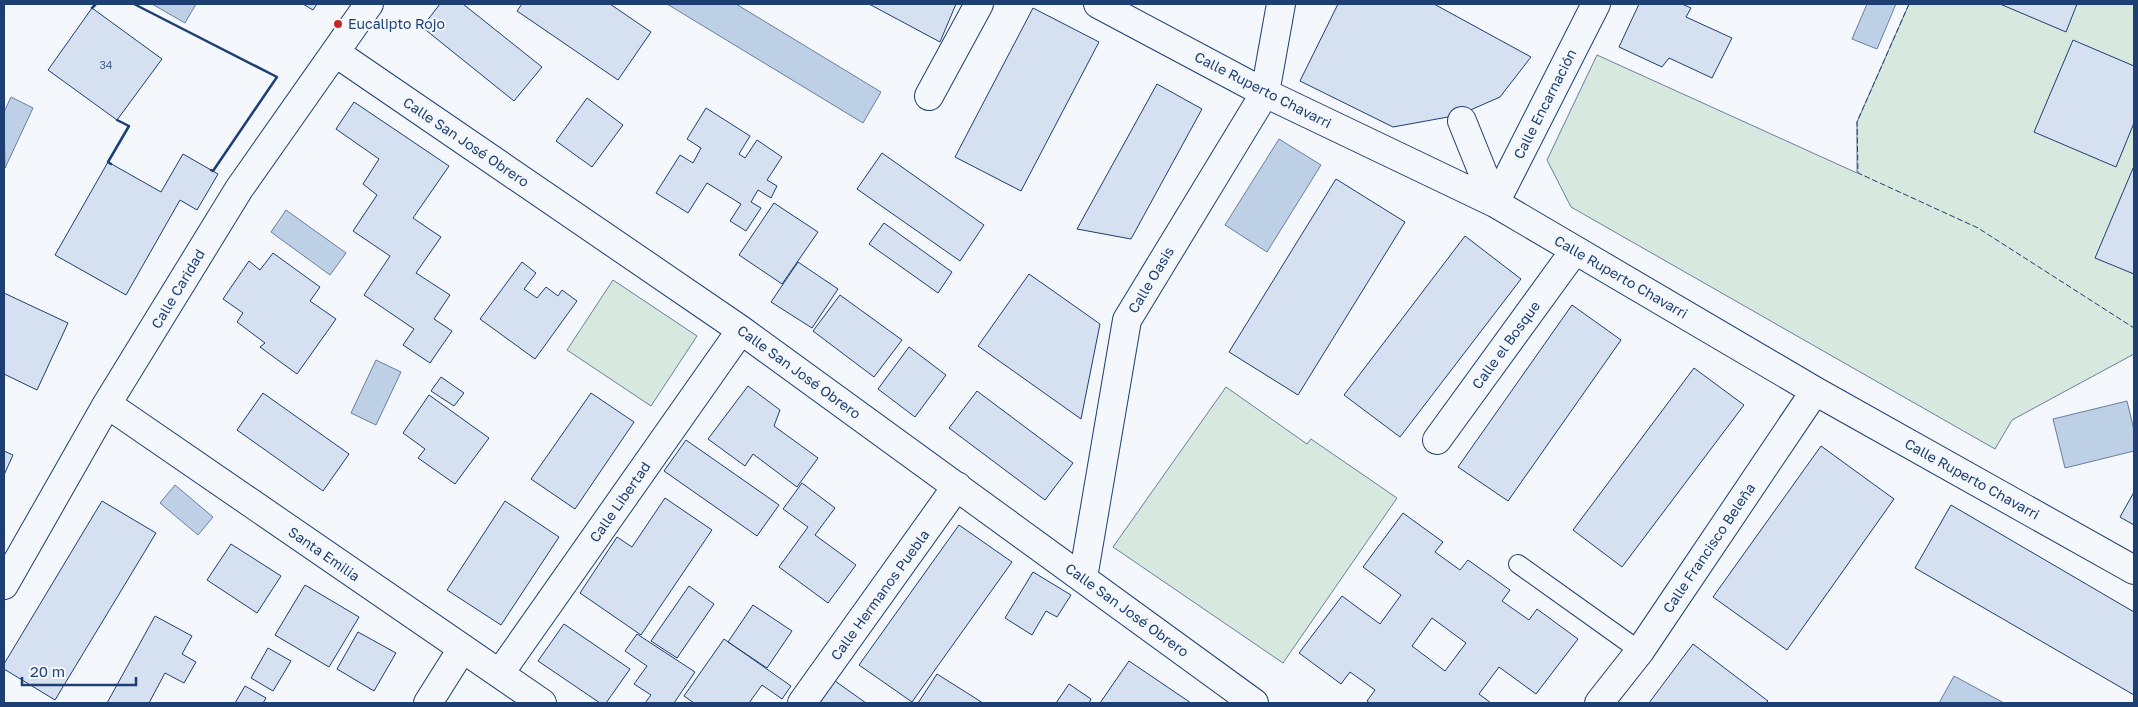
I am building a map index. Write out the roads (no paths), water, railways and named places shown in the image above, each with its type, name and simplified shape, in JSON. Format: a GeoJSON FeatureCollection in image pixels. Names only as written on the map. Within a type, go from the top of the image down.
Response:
{"type":"FeatureCollection","features":[{"type":"Feature","properties":{"kind":"street","name":"Calle Caridad"},"geometry":{"type":"LineString","coordinates":[[4,585],[107,404],[239,189],[369,4]]}},
{"type":"Feature","properties":{"kind":"street"},"geometry":{"type":"LineString","coordinates":[[929,96],[979,4]]}},
{"type":"Feature","properties":{"kind":"street","name":"Calle Ruperto Chavarri"},"geometry":{"type":"LineString","coordinates":[[1098,4],[1265,93],[1495,203],[1816,391],[2134,570]]}},
{"type":"Feature","properties":{"kind":"street"},"geometry":{"type":"LineString","coordinates":[[1265,93],[1281,4]]}},
{"type":"Feature","properties":{"kind":"street","name":"Calle Encarnación"},"geometry":{"type":"LineString","coordinates":[[1495,203],[1596,4]]}},
{"type":"Feature","properties":{"kind":"street","name":"Calle San José Obrero"},"geometry":{"type":"LineString","coordinates":[[336,52],[741,330],[1254,703]]}},
{"type":"Feature","properties":{"kind":"street","name":"Calle Oasis"},"geometry":{"type":"LineString","coordinates":[[1083,578],[1127,320],[1265,93]]}},
{"type":"Feature","properties":{"kind":"street"},"geometry":{"type":"LineString","coordinates":[[1462,121],[1495,203]]}},
{"type":"Feature","properties":{"kind":"street","name":"Calle el Bosque"},"geometry":{"type":"LineString","coordinates":[[1437,440],[1575,250]]}},
{"type":"Feature","properties":{"kind":"street","name":"Calle Libertad"},"geometry":{"type":"LineString","coordinates":[[500,673],[741,330]]}},
{"type":"Feature","properties":{"kind":"street","name":"Calle Francisco Beleña"},"geometry":{"type":"LineString","coordinates":[[1599,703],[1640,651],[1816,391]]}},
{"type":"Feature","properties":{"kind":"street","name":"Santa Emilia"},"geometry":{"type":"LineString","coordinates":[[107,404],[542,703]]}},
{"type":"Feature","properties":{"kind":"street","name":"Calle Hermanos Puebla"},"geometry":{"type":"LineString","coordinates":[[802,703],[957,486]]}},
{"type":"Feature","properties":{"kind":"street"},"geometry":{"type":"LineString","coordinates":[[428,703],[462,649]]}},
{"type":"Feature","properties":{"kind":"lane"},"geometry":{"type":"LineString","coordinates":[[1518,564],[1640,651]]}},
{"type":"Feature","properties":{"kind":"water"},"geometry":{"type":"Polygon","coordinates":[[[152,4],[196,4],[185,23],[152,4]]]}},
{"type":"Feature","properties":{"kind":"water"},"geometry":{"type":"Polygon","coordinates":[[[667,4],[736,4],[881,92],[863,123],[667,4]]]}},
{"type":"Feature","properties":{"kind":"water"},"geometry":{"type":"Polygon","coordinates":[[[1867,4],[1896,4],[1877,49],[1852,39],[1867,4]]]}},
{"type":"Feature","properties":{"kind":"water"},"geometry":{"type":"Polygon","coordinates":[[[11,97],[33,108],[5,168],[4,112],[11,97]]]}},
{"type":"Feature","properties":{"kind":"water"},"geometry":{"type":"Polygon","coordinates":[[[1279,139],[1321,165],[1267,252],[1225,225],[1279,139]]]}},
{"type":"Feature","properties":{"kind":"water"},"geometry":{"type":"Polygon","coordinates":[[[286,210],[346,253],[330,275],[271,232],[286,210]]]}},
{"type":"Feature","properties":{"kind":"water"},"geometry":{"type":"Polygon","coordinates":[[[376,360],[401,372],[376,425],[351,413],[376,360]]]}},
{"type":"Feature","properties":{"kind":"water"},"geometry":{"type":"Polygon","coordinates":[[[2127,401],[2134,430],[2134,451],[2065,468],[2053,419],[2127,401]]]}},
{"type":"Feature","properties":{"kind":"water"},"geometry":{"type":"Polygon","coordinates":[[[175,485],[213,517],[198,535],[160,503],[175,485]]]}},
{"type":"Feature","properties":{"kind":"water"},"geometry":{"type":"Polygon","coordinates":[[[1954,676],[2004,703],[1939,703],[1954,676]]]}},
{"type":"Feature","properties":{"kind":"place","name":"Eucalipto Rojo"},"geometry":{"type":"Point","coordinates":[338,24]}}]}
